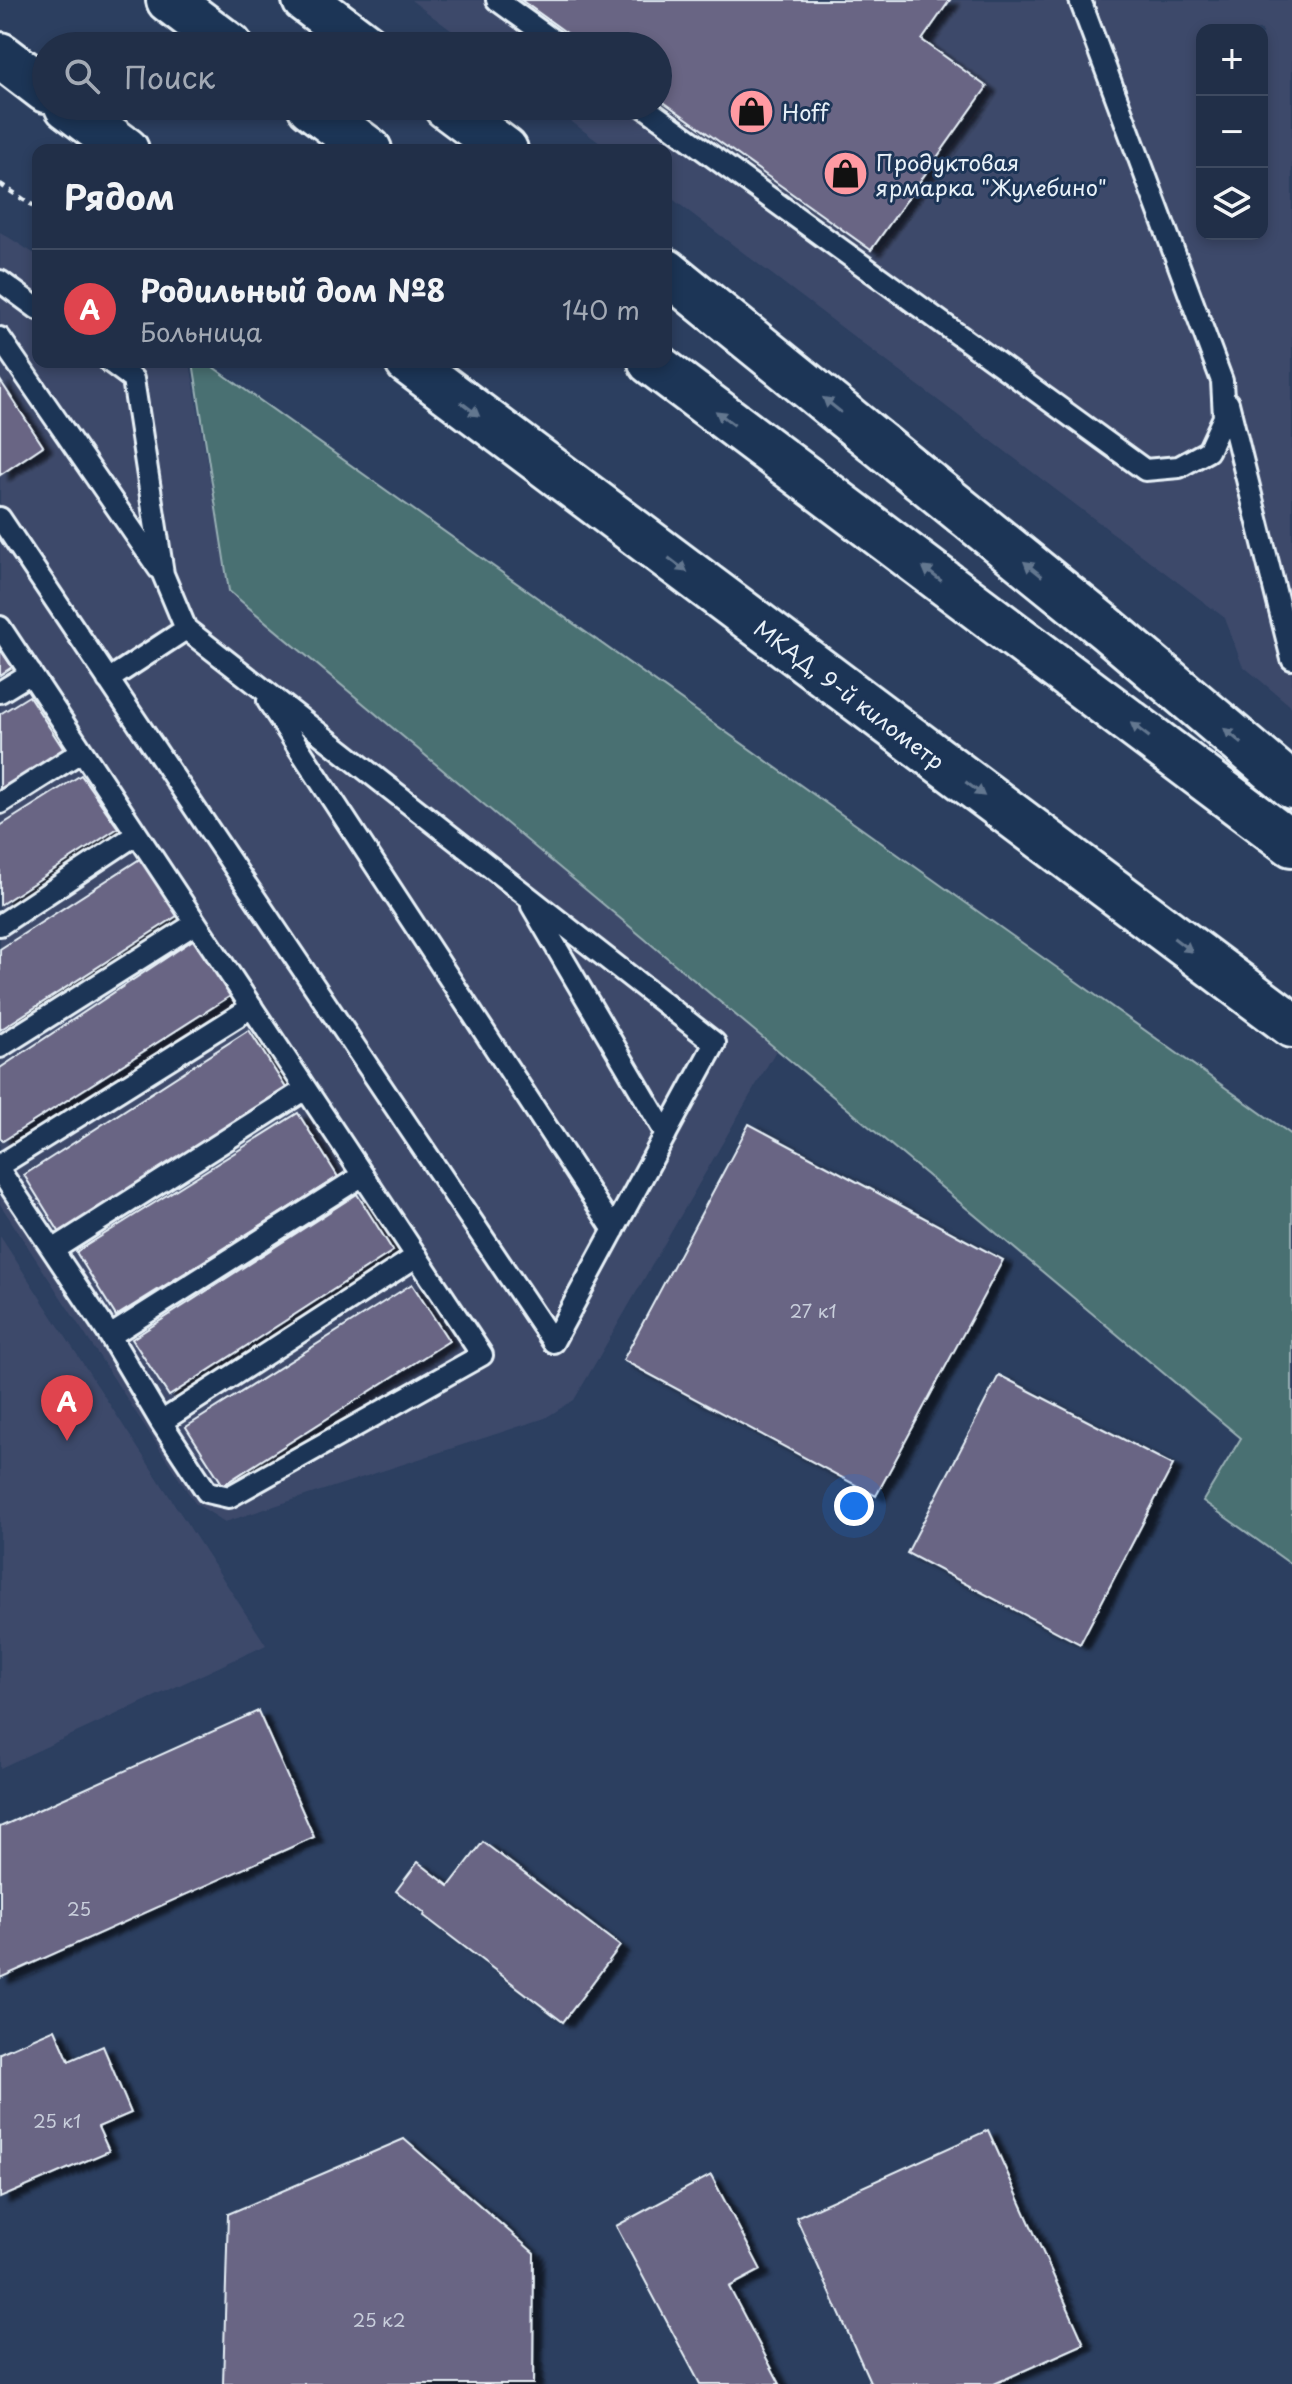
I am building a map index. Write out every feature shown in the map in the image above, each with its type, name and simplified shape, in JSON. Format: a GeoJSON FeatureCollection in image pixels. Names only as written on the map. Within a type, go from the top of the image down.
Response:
{"type":"FeatureCollection","features":[{"type":"Feature","properties":{"kind":"main road"},"geometry":{"type":"LineString","coordinates":[[169,0],[211,32]]}},
{"type":"Feature","properties":{"kind":"main road"},"geometry":{"type":"LineString","coordinates":[[305,0],[347,32]]}},
{"type":"Feature","properties":{"kind":"main road"},"geometry":{"type":"LineString","coordinates":[[0,55],[32,79]]}},
{"type":"Feature","properties":{"kind":"main road"},"geometry":{"type":"LineString","coordinates":[[86,120],[118,144]]}},
{"type":"Feature","properties":{"kind":"main road"},"geometry":{"type":"LineString","coordinates":[[329,120],[361,144]]}},
{"type":"Feature","properties":{"kind":"main road"},"geometry":{"type":"LineString","coordinates":[[465,120],[497,144]]}},
{"type":"Feature","properties":{"kind":"main road"},"geometry":{"type":"LineString","coordinates":[[672,276],[1107,629],[1292,786]]}},
{"type":"Feature","properties":{"kind":"main road","name":"МКАД, 9-й километр"},"geometry":{"type":"LineString","coordinates":[[416,368],[1292,1025]]}},
{"type":"Feature","properties":{"kind":"main road"},"geometry":{"type":"LineString","coordinates":[[659,368],[1292,844]]}},
{"type":"Feature","properties":{"kind":"lane"},"geometry":{"type":"LineString","coordinates":[[497,0],[542,32]]}},
{"type":"Feature","properties":{"kind":"lane"},"geometry":{"type":"LineString","coordinates":[[1080,0],[1222,381],[1292,659]]}},
{"type":"Feature","properties":{"kind":"lane"},"geometry":{"type":"LineString","coordinates":[[662,120],[1145,470],[1179,467],[1208,451],[1224,417],[1222,381]]}},
{"type":"Feature","properties":{"kind":"lane"},"geometry":{"type":"LineString","coordinates":[[0,281],[32,305]]}},
{"type":"Feature","properties":{"kind":"lane"},"geometry":{"type":"LineString","coordinates":[[0,338],[163,574],[186,629],[715,1043],[553,1342],[0,518]]}},
{"type":"Feature","properties":{"kind":"lane"},"geometry":{"type":"LineString","coordinates":[[118,368],[133,379],[163,574]]}},
{"type":"Feature","properties":{"kind":"lane"},"geometry":{"type":"LineString","coordinates":[[0,627],[31,673],[417,1256],[482,1355],[229,1497],[207,1492],[0,1168],[252,1007]]}},
{"type":"Feature","properties":{"kind":"lane"},"geometry":{"type":"LineString","coordinates":[[108,680],[186,629]]}},
{"type":"Feature","properties":{"kind":"lane"},"geometry":{"type":"LineString","coordinates":[[0,692],[31,673]]}},
{"type":"Feature","properties":{"kind":"lane"},"geometry":{"type":"LineString","coordinates":[[257,685],[614,1230]]}},
{"type":"Feature","properties":{"kind":"lane"},"geometry":{"type":"LineString","coordinates":[[0,803],[82,751]]}},
{"type":"Feature","properties":{"kind":"lane"},"geometry":{"type":"LineString","coordinates":[[0,925],[137,834]]}},
{"type":"Feature","properties":{"kind":"lane"},"geometry":{"type":"LineString","coordinates":[[525,895],[666,1134]]}},
{"type":"Feature","properties":{"kind":"lane"},"geometry":{"type":"LineString","coordinates":[[0,1047],[196,923]]}},
{"type":"Feature","properties":{"kind":"lane"},"geometry":{"type":"LineString","coordinates":[[53,1250],[306,1089]]}},
{"type":"Feature","properties":{"kind":"lane"},"geometry":{"type":"LineString","coordinates":[[110,1336],[363,1175]]}},
{"type":"Feature","properties":{"kind":"lane"},"geometry":{"type":"LineString","coordinates":[[161,1422],[417,1256]]}},
{"type":"Feature","properties":{"kind":"path"},"geometry":{"type":"LineString","coordinates":[[0,184],[32,205]]}},
{"type":"Feature","properties":{"kind":"shaded area"},"geometry":{"type":"Polygon","coordinates":[[[411,0],[1292,0],[1292,707],[1242,665],[1225,618],[672,199],[672,144],[601,144],[569,120],[672,120],[672,32],[453,32],[411,0]]]}},
{"type":"Feature","properties":{"kind":"shaded area"},"geometry":{"type":"Polygon","coordinates":[[[0,232],[32,252],[32,368],[191,368],[229,592],[782,1040],[574,1400],[545,1418],[225,1522],[195,1503],[0,1204],[0,232]]]}},
{"type":"Feature","properties":{"kind":"shaded area"},"geometry":{"type":"Polygon","coordinates":[[[0,1236],[266,1645],[0,1768],[0,1236]]]}},
{"type":"Feature","properties":{"kind":"green space"},"geometry":{"type":"Polygon","coordinates":[[[194,368],[214,368],[1292,1135],[1292,1565],[1203,1501],[1241,1438],[229,591],[194,368]]]}},
{"type":"Feature","properties":{"kind":"building","name":"Продуктовая ярмарка \"Жулебино\""},"geometry":{"type":"Polygon","coordinates":[[[521,0],[950,0],[922,40],[987,87],[871,250],[672,108],[672,32],[566,32],[521,0]]]}},
{"type":"Feature","properties":{"kind":"building"},"geometry":{"type":"Polygon","coordinates":[[[0,380],[43,446],[0,475],[0,380]]]}},
{"type":"Feature","properties":{"kind":"building"},"geometry":{"type":"Polygon","coordinates":[[[0,649],[12,667],[0,675],[0,649]]]}},
{"type":"Feature","properties":{"kind":"building"},"geometry":{"type":"Polygon","coordinates":[[[29,696],[64,750],[0,789],[0,714],[29,696]]]}},
{"type":"Feature","properties":{"kind":"building"},"geometry":{"type":"Polygon","coordinates":[[[81,775],[118,828],[0,905],[0,826],[81,775]]]}},
{"type":"Feature","properties":{"kind":"building"},"geometry":{"type":"Polygon","coordinates":[[[143,857],[180,914],[0,1030],[0,949],[143,857]]]}},
{"type":"Feature","properties":{"kind":"building"},"geometry":{"type":"Polygon","coordinates":[[[196,938],[232,995],[3,1141],[0,1137],[0,1068],[196,938]]]}},
{"type":"Feature","properties":{"kind":"building"},"geometry":{"type":"Polygon","coordinates":[[[249,1030],[286,1088],[60,1233],[24,1175],[249,1030]]]}},
{"type":"Feature","properties":{"kind":"building"},"geometry":{"type":"Polygon","coordinates":[[[298,1113],[338,1177],[116,1316],[76,1252],[298,1113]]]}},
{"type":"Feature","properties":{"kind":"building"},"geometry":{"type":"Polygon","coordinates":[[[749,1124],[1003,1260],[876,1496],[623,1360],[749,1124]]]}},
{"type":"Feature","properties":{"kind":"building"},"geometry":{"type":"Polygon","coordinates":[[[357,1194],[393,1251],[169,1396],[132,1339],[357,1194]]]}},
{"type":"Feature","properties":{"kind":"building"},"geometry":{"type":"Polygon","coordinates":[[[412,1284],[449,1341],[223,1485],[186,1427],[412,1284]]]}},
{"type":"Feature","properties":{"kind":"building"},"geometry":{"type":"Polygon","coordinates":[[[999,1375],[1173,1465],[1080,1644],[907,1553],[999,1375]]]}},
{"type":"Feature","properties":{"kind":"building"},"geometry":{"type":"Polygon","coordinates":[[[258,1711],[314,1837],[0,1978],[0,1827],[258,1711]]]}},
{"type":"Feature","properties":{"kind":"building"},"geometry":{"type":"Polygon","coordinates":[[[483,1842],[620,1946],[563,2022],[396,1891],[418,1862],[449,1886],[483,1842]]]}},
{"type":"Feature","properties":{"kind":"building"},"geometry":{"type":"Polygon","coordinates":[[[55,2029],[69,2061],[103,2046],[131,2113],[98,2127],[109,2151],[0,2198],[0,2053],[55,2029]]]}},
{"type":"Feature","properties":{"kind":"building"},"geometry":{"type":"Polygon","coordinates":[[[988,2130],[1084,2344],[994,2384],[871,2384],[796,2217],[988,2130]]]}},
{"type":"Feature","properties":{"kind":"building"},"geometry":{"type":"Polygon","coordinates":[[[404,2139],[534,2253],[533,2384],[223,2384],[228,2214],[404,2139]]]}},
{"type":"Feature","properties":{"kind":"building"},"geometry":{"type":"Polygon","coordinates":[[[711,2175],[761,2270],[729,2287],[780,2384],[700,2384],[616,2226],[711,2175]]]}},
{"type":"Feature","properties":{"kind":"place","name":"Hoff"},"geometry":{"type":"Point","coordinates":[751,111]}},
{"type":"Feature","properties":{"kind":"place","name":"Продуктовая ярмарка \"Жулебино\""},"geometry":{"type":"Point","coordinates":[845,174]}},
{"type":"Feature","properties":{"kind":"place","name":"Родильный дом №8"},"geometry":{"type":"Point","coordinates":[67,1441]}}]}
